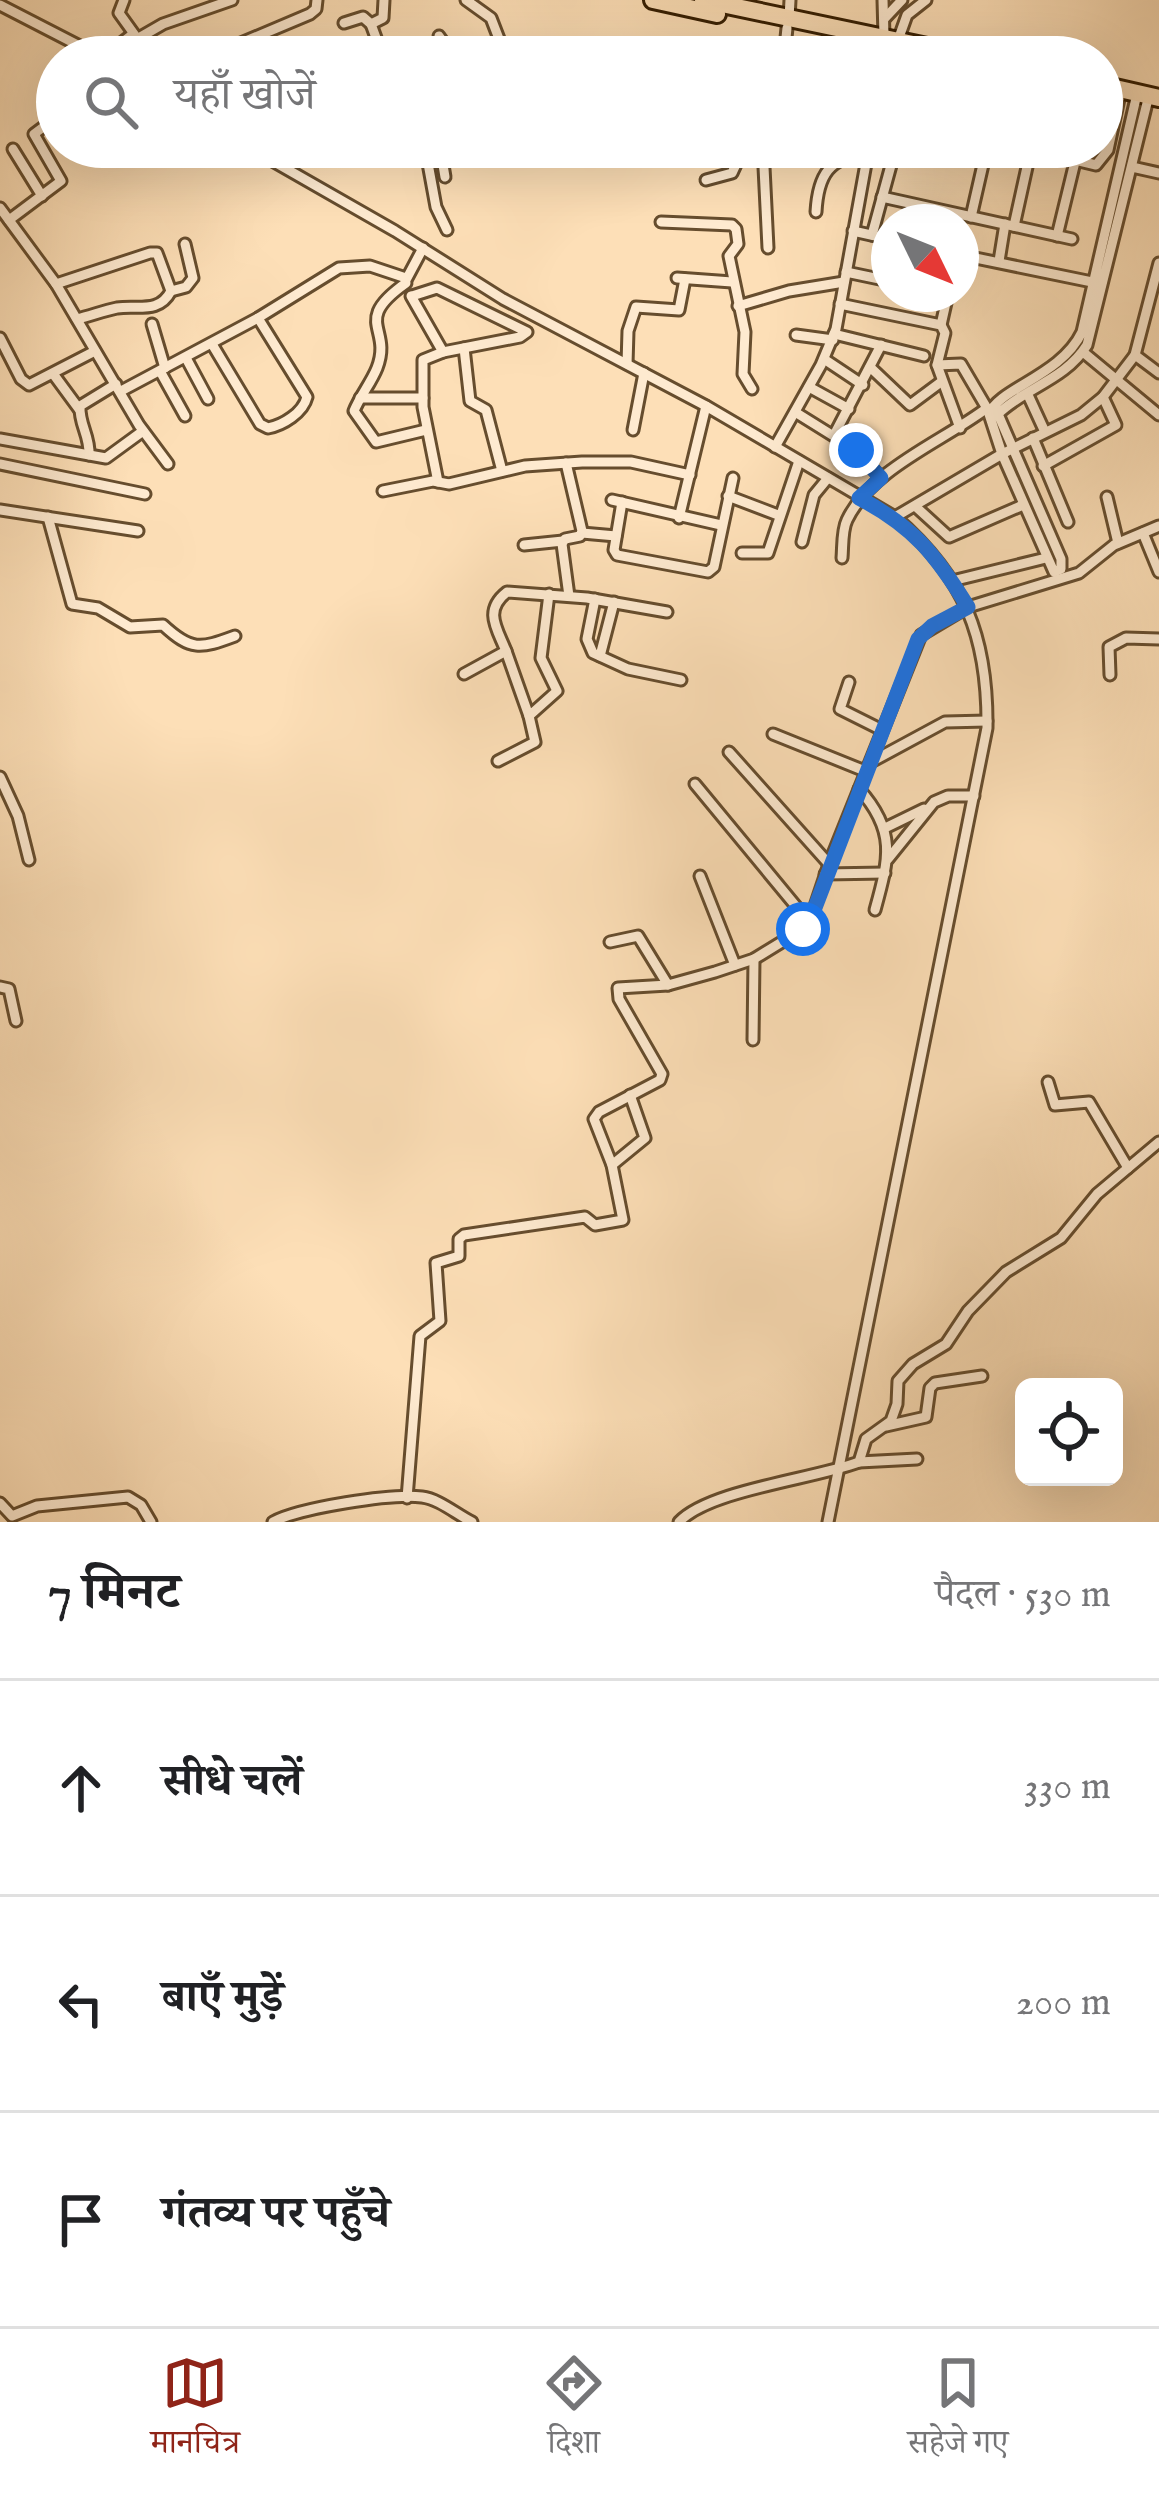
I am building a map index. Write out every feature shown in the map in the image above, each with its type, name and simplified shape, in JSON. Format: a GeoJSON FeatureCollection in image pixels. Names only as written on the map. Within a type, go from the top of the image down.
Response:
{"type":"FeatureCollection","features":[{"type":"Feature","properties":{"kind":"highway"},"geometry":{"type":"LineString","coordinates":[[653,0],[788,16]]}},
{"type":"Feature","properties":{"kind":"highway"},"geometry":{"type":"LineString","coordinates":[[703,0],[788,16],[855,36]]}},
{"type":"Feature","properties":{"kind":"street"},"geometry":{"type":"LineString","coordinates":[[124,0],[119,13],[135,36],[232,0]]}},
{"type":"Feature","properties":{"kind":"street"},"geometry":{"type":"LineString","coordinates":[[258,36],[310,14],[316,0]]}},
{"type":"Feature","properties":{"kind":"street"},"geometry":{"type":"LineString","coordinates":[[371,24],[385,15],[384,0]]}},
{"type":"Feature","properties":{"kind":"street"},"geometry":{"type":"LineString","coordinates":[[466,0],[491,18],[498,36]]}},
{"type":"Feature","properties":{"kind":"street"},"geometry":{"type":"LineString","coordinates":[[883,0],[890,36]]}},
{"type":"Feature","properties":{"kind":"street"},"geometry":{"type":"LineString","coordinates":[[886,18],[902,0]]}},
{"type":"Feature","properties":{"kind":"street"},"geometry":{"type":"LineString","coordinates":[[897,36],[907,15],[926,0]]}},
{"type":"Feature","properties":{"kind":"street"},"geometry":{"type":"LineString","coordinates":[[0,4],[62,36]]}},
{"type":"Feature","properties":{"kind":"street"},"geometry":{"type":"LineString","coordinates":[[344,23],[363,17],[375,36]]}},
{"type":"Feature","properties":{"kind":"street"},"geometry":{"type":"LineString","coordinates":[[992,413],[997,401],[1036,380],[1073,348],[1082,332],[1132,167],[1138,99]]}},
{"type":"Feature","properties":{"kind":"street"},"geometry":{"type":"LineString","coordinates":[[1123,166],[1138,99]]}},
{"type":"Feature","properties":{"kind":"street"},"geometry":{"type":"LineString","coordinates":[[13,149],[42,196]]}},
{"type":"Feature","properties":{"kind":"street"},"geometry":{"type":"LineString","coordinates":[[1132,167],[1159,173]]}},
{"type":"Feature","properties":{"kind":"street"},"geometry":{"type":"LineString","coordinates":[[9,220],[61,178],[55,168]]}},
{"type":"Feature","properties":{"kind":"street"},"geometry":{"type":"LineString","coordinates":[[284,168],[503,299],[706,406],[896,518],[922,540],[976,625],[987,721],[828,1522]]}},
{"type":"Feature","properties":{"kind":"street"},"geometry":{"type":"LineString","coordinates":[[429,168],[436,207],[447,230]]}},
{"type":"Feature","properties":{"kind":"street"},"geometry":{"type":"LineString","coordinates":[[444,168],[445,177]]}},
{"type":"Feature","properties":{"kind":"street"},"geometry":{"type":"LineString","coordinates":[[706,180],[735,168]]}},
{"type":"Feature","properties":{"kind":"street"},"geometry":{"type":"LineString","coordinates":[[764,168],[768,248]]}},
{"type":"Feature","properties":{"kind":"street"},"geometry":{"type":"LineString","coordinates":[[816,212],[818,186],[827,168]]}},
{"type":"Feature","properties":{"kind":"street"},"geometry":{"type":"LineString","coordinates":[[776,447],[833,337],[865,168]]}},
{"type":"Feature","properties":{"kind":"street"},"geometry":{"type":"LineString","coordinates":[[880,204],[890,168]]}},
{"type":"Feature","properties":{"kind":"street"},"geometry":{"type":"LineString","coordinates":[[974,204],[982,168]]}},
{"type":"Feature","properties":{"kind":"street"},"geometry":{"type":"LineString","coordinates":[[999,261],[1022,168]]}},
{"type":"Feature","properties":{"kind":"street"},"geometry":{"type":"LineString","coordinates":[[1057,236],[1074,168]]}},
{"type":"Feature","properties":{"kind":"street"},"geometry":{"type":"LineString","coordinates":[[842,558],[846,521],[859,498],[881,478],[959,428],[1028,395],[1083,352],[1092,334],[1097,283],[1123,168]]}},
{"type":"Feature","properties":{"kind":"street"},"geometry":{"type":"LineString","coordinates":[[882,197],[913,204]]}},
{"type":"Feature","properties":{"kind":"street"},"geometry":{"type":"LineString","coordinates":[[0,208],[56,284],[143,431],[168,464]]}},
{"type":"Feature","properties":{"kind":"street"},"geometry":{"type":"LineString","coordinates":[[979,219],[1072,239]]}},
{"type":"Feature","properties":{"kind":"street"},"geometry":{"type":"LineString","coordinates":[[661,222],[735,226],[738,244],[729,254],[745,332],[743,374],[752,388]]}},
{"type":"Feature","properties":{"kind":"street"},"geometry":{"type":"LineString","coordinates":[[853,231],[871,235]]}},
{"type":"Feature","properties":{"kind":"street"},"geometry":{"type":"LineString","coordinates":[[76,319],[122,308],[144,309],[185,287],[193,278],[184,244]]}},
{"type":"Feature","properties":{"kind":"street"},"geometry":{"type":"LineString","coordinates":[[423,248],[406,281],[378,308],[375,328],[380,359],[355,407],[374,441],[426,430]]}},
{"type":"Feature","properties":{"kind":"street"},"geometry":{"type":"LineString","coordinates":[[56,284],[154,252],[171,291]]}},
{"type":"Feature","properties":{"kind":"street"},"geometry":{"type":"LineString","coordinates":[[979,258],[1097,283]]}},
{"type":"Feature","properties":{"kind":"street"},"geometry":{"type":"LineString","coordinates":[[896,518],[1088,410],[1103,397],[1135,355],[1159,263]]}},
{"type":"Feature","properties":{"kind":"street"},"geometry":{"type":"LineString","coordinates":[[80,410],[87,398],[186,358],[347,265],[379,268],[406,281],[443,352]]}},
{"type":"Feature","properties":{"kind":"street"},"geometry":{"type":"LineString","coordinates":[[738,306],[845,277],[871,279]]}},
{"type":"Feature","properties":{"kind":"street"},"geometry":{"type":"LineString","coordinates":[[627,364],[628,332],[636,307],[679,310],[681,278],[732,282]]}},
{"type":"Feature","properties":{"kind":"street"},"geometry":{"type":"LineString","coordinates":[[412,296],[437,288],[526,332],[425,357],[421,364],[426,430],[438,482]]}},
{"type":"Feature","properties":{"kind":"street"},"geometry":{"type":"LineString","coordinates":[[840,304],[940,325]]}},
{"type":"Feature","properties":{"kind":"street"},"geometry":{"type":"LineString","coordinates":[[943,312],[940,325],[945,334],[937,365],[959,428]]}},
{"type":"Feature","properties":{"kind":"street"},"geometry":{"type":"LineString","coordinates":[[1145,314],[1159,317]]}},
{"type":"Feature","properties":{"kind":"street"},"geometry":{"type":"LineString","coordinates":[[212,344],[260,424],[278,425],[304,407],[307,397],[257,318]]}},
{"type":"Feature","properties":{"kind":"street"},"geometry":{"type":"LineString","coordinates":[[152,324],[162,370],[185,416]]}},
{"type":"Feature","properties":{"kind":"street"},"geometry":{"type":"LineString","coordinates":[[796,335],[833,337],[924,356]]}},
{"type":"Feature","properties":{"kind":"street"},"geometry":{"type":"LineString","coordinates":[[0,338],[24,383],[33,386],[95,351]]}},
{"type":"Feature","properties":{"kind":"street"},"geometry":{"type":"LineString","coordinates":[[834,435],[881,345]]}},
{"type":"Feature","properties":{"kind":"street"},"geometry":{"type":"LineString","coordinates":[[464,348],[470,401],[486,410],[502,470]]}},
{"type":"Feature","properties":{"kind":"street"},"geometry":{"type":"LineString","coordinates":[[1083,352],[1159,415]]}},
{"type":"Feature","properties":{"kind":"street"},"geometry":{"type":"LineString","coordinates":[[1135,355],[1159,373]]}},
{"type":"Feature","properties":{"kind":"street"},"geometry":{"type":"LineString","coordinates":[[186,358],[208,399]]}},
{"type":"Feature","properties":{"kind":"street"},"geometry":{"type":"LineString","coordinates":[[824,358],[863,385]]}},
{"type":"Feature","properties":{"kind":"street"},"geometry":{"type":"LineString","coordinates":[[937,365],[961,364],[992,413],[1023,505],[1046,558],[1052,570],[1061,568],[1006,452]]}},
{"type":"Feature","properties":{"kind":"street"},"geometry":{"type":"LineString","coordinates":[[870,367],[910,405],[941,382]]}},
{"type":"Feature","properties":{"kind":"street"},"geometry":{"type":"LineString","coordinates":[[633,430],[644,373]]}},
{"type":"Feature","properties":{"kind":"street"},"geometry":{"type":"LineString","coordinates":[[54,374],[80,410],[90,437],[89,454]]}},
{"type":"Feature","properties":{"kind":"street"},"geometry":{"type":"LineString","coordinates":[[809,387],[849,409]]}},
{"type":"Feature","properties":{"kind":"street"},"geometry":{"type":"LineString","coordinates":[[1028,395],[1045,432]]}},
{"type":"Feature","properties":{"kind":"street"},"geometry":{"type":"LineString","coordinates":[[1043,466],[1117,422],[1103,397]]}},
{"type":"Feature","properties":{"kind":"street"},"geometry":{"type":"LineString","coordinates":[[360,398],[423,398]]}},
{"type":"Feature","properties":{"kind":"street"},"geometry":{"type":"LineString","coordinates":[[679,518],[706,406]]}},
{"type":"Feature","properties":{"kind":"street"},"geometry":{"type":"LineString","coordinates":[[1088,410],[1101,434]]}},
{"type":"Feature","properties":{"kind":"street"},"geometry":{"type":"LineString","coordinates":[[795,412],[856,450],[881,478]]}},
{"type":"Feature","properties":{"kind":"street"},"geometry":{"type":"LineString","coordinates":[[0,439],[109,458],[143,431]]}},
{"type":"Feature","properties":{"kind":"street"},"geometry":{"type":"LineString","coordinates":[[1033,437],[1068,522]]}},
{"type":"Feature","properties":{"kind":"street"},"geometry":{"type":"LineString","coordinates":[[742,554],[769,553],[799,461]]}},
{"type":"Feature","properties":{"kind":"street"},"geometry":{"type":"LineString","coordinates":[[566,463],[582,533]]}},
{"type":"Feature","properties":{"kind":"street"},"geometry":{"type":"LineString","coordinates":[[383,491],[566,463],[631,463],[690,475]]}},
{"type":"Feature","properties":{"kind":"street"},"geometry":{"type":"LineString","coordinates":[[0,464],[145,494]]}},
{"type":"Feature","properties":{"kind":"street"},"geometry":{"type":"LineString","coordinates":[[721,525],[617,501],[614,550],[620,556],[708,572],[714,567],[733,478]]}},
{"type":"Feature","properties":{"kind":"street"},"geometry":{"type":"LineString","coordinates":[[802,542],[814,495],[829,478]]}},
{"type":"Feature","properties":{"kind":"street"},"geometry":{"type":"LineString","coordinates":[[728,496],[778,515]]}},
{"type":"Feature","properties":{"kind":"street"},"geometry":{"type":"LineString","coordinates":[[1107,497],[1118,543]]}},
{"type":"Feature","properties":{"kind":"street"},"geometry":{"type":"LineString","coordinates":[[915,506],[950,537],[1023,505]]}},
{"type":"Feature","properties":{"kind":"street"},"geometry":{"type":"LineString","coordinates":[[0,510],[138,531]]}},
{"type":"Feature","properties":{"kind":"street"},"geometry":{"type":"LineString","coordinates":[[48,517],[73,604],[98,608],[135,628],[163,625],[188,644],[204,646],[235,636]]}},
{"type":"Feature","properties":{"kind":"street"},"geometry":{"type":"LineString","coordinates":[[407,1498],[421,1336],[440,1321],[436,1263],[459,1256],[459,1239],[464,1235],[585,1217],[595,1225],[621,1222],[612,1165],[594,1119],[660,1080],[662,1074],[616,992],[621,986],[668,985],[736,965],[797,934],[809,922],[921,635],[968,607],[1079,573],[1118,543],[1159,526]]}},
{"type":"Feature","properties":{"kind":"street"},"geometry":{"type":"LineString","coordinates":[[524,545],[563,541],[582,533],[616,536]]}},
{"type":"Feature","properties":{"kind":"street"},"geometry":{"type":"LineString","coordinates":[[1142,533],[1159,572]]}},
{"type":"Feature","properties":{"kind":"street"},"geometry":{"type":"LineString","coordinates":[[563,541],[569,596]]}},
{"type":"Feature","properties":{"kind":"street"},"geometry":{"type":"LineString","coordinates":[[952,581],[1046,558]]}},
{"type":"Feature","properties":{"kind":"street"},"geometry":{"type":"LineString","coordinates":[[498,761],[535,742],[492,617],[496,602],[507,592],[596,599],[667,612]]}},
{"type":"Feature","properties":{"kind":"street"},"geometry":{"type":"LineString","coordinates":[[529,716],[557,691],[541,658],[549,594]]}},
{"type":"Feature","properties":{"kind":"street"},"geometry":{"type":"LineString","coordinates":[[596,599],[587,644],[599,656],[681,680]]}},
{"type":"Feature","properties":{"kind":"street"},"geometry":{"type":"LineString","coordinates":[[599,656],[614,602]]}},
{"type":"Feature","properties":{"kind":"street"},"geometry":{"type":"LineString","coordinates":[[1109,674],[1108,648],[1126,638],[1159,639]]}},
{"type":"Feature","properties":{"kind":"street"},"geometry":{"type":"LineString","coordinates":[[464,674],[506,651]]}},
{"type":"Feature","properties":{"kind":"street"},"geometry":{"type":"LineString","coordinates":[[848,682],[840,710],[882,730]]}},
{"type":"Feature","properties":{"kind":"street"},"geometry":{"type":"LineString","coordinates":[[773,734],[867,767],[945,722],[987,721]]}},
{"type":"Feature","properties":{"kind":"street"},"geometry":{"type":"LineString","coordinates":[[729,752],[827,869],[885,873]]}},
{"type":"Feature","properties":{"kind":"street"},"geometry":{"type":"LineString","coordinates":[[0,776],[19,816],[29,860]]}},
{"type":"Feature","properties":{"kind":"street"},"geometry":{"type":"LineString","coordinates":[[695,784],[809,922]]}},
{"type":"Feature","properties":{"kind":"street"},"geometry":{"type":"LineString","coordinates":[[859,789],[885,828],[888,859],[875,910]]}},
{"type":"Feature","properties":{"kind":"street"},"geometry":{"type":"LineString","coordinates":[[885,828],[943,797],[974,796]]}},
{"type":"Feature","properties":{"kind":"street"},"geometry":{"type":"LineString","coordinates":[[888,859],[929,807]]}},
{"type":"Feature","properties":{"kind":"street"},"geometry":{"type":"LineString","coordinates":[[700,876],[736,965]]}},
{"type":"Feature","properties":{"kind":"street"},"geometry":{"type":"LineString","coordinates":[[610,942],[638,936],[668,985]]}},
{"type":"Feature","properties":{"kind":"street"},"geometry":{"type":"LineString","coordinates":[[753,1040],[754,959]]}},
{"type":"Feature","properties":{"kind":"street"},"geometry":{"type":"LineString","coordinates":[[0,987],[10,992],[16,1022]]}},
{"type":"Feature","properties":{"kind":"street"},"geometry":{"type":"LineString","coordinates":[[1048,1082],[1057,1106],[1089,1102],[1128,1168]]}},
{"type":"Feature","properties":{"kind":"street"},"geometry":{"type":"LineString","coordinates":[[612,1165],[645,1138],[630,1095]]}},
{"type":"Feature","properties":{"kind":"street"},"geometry":{"type":"LineString","coordinates":[[886,1426],[894,1415],[900,1376],[946,1344],[968,1311],[1006,1272],[1061,1238],[1097,1194],[1159,1142]]}},
{"type":"Feature","properties":{"kind":"street"},"geometry":{"type":"LineString","coordinates":[[860,1462],[866,1439],[886,1426],[926,1417],[935,1383],[982,1376]]}},
{"type":"Feature","properties":{"kind":"street"},"geometry":{"type":"LineString","coordinates":[[679,1522],[691,1510],[722,1499],[860,1462],[917,1459]]}},
{"type":"Feature","properties":{"kind":"street"},"geometry":{"type":"LineString","coordinates":[[273,1522],[322,1508],[425,1497],[472,1522]]}},
{"type":"Feature","properties":{"kind":"street"},"geometry":{"type":"LineString","coordinates":[[0,1503],[4,1516],[37,1506],[128,1498],[142,1505],[151,1522]]}},
{"type":"Feature","properties":{"kind":"route"},"geometry":{"type":"LineString","coordinates":[[803,929],[918,639],[968,607],[922,540],[896,518],[859,498],[881,478],[856,450]]}}]}
